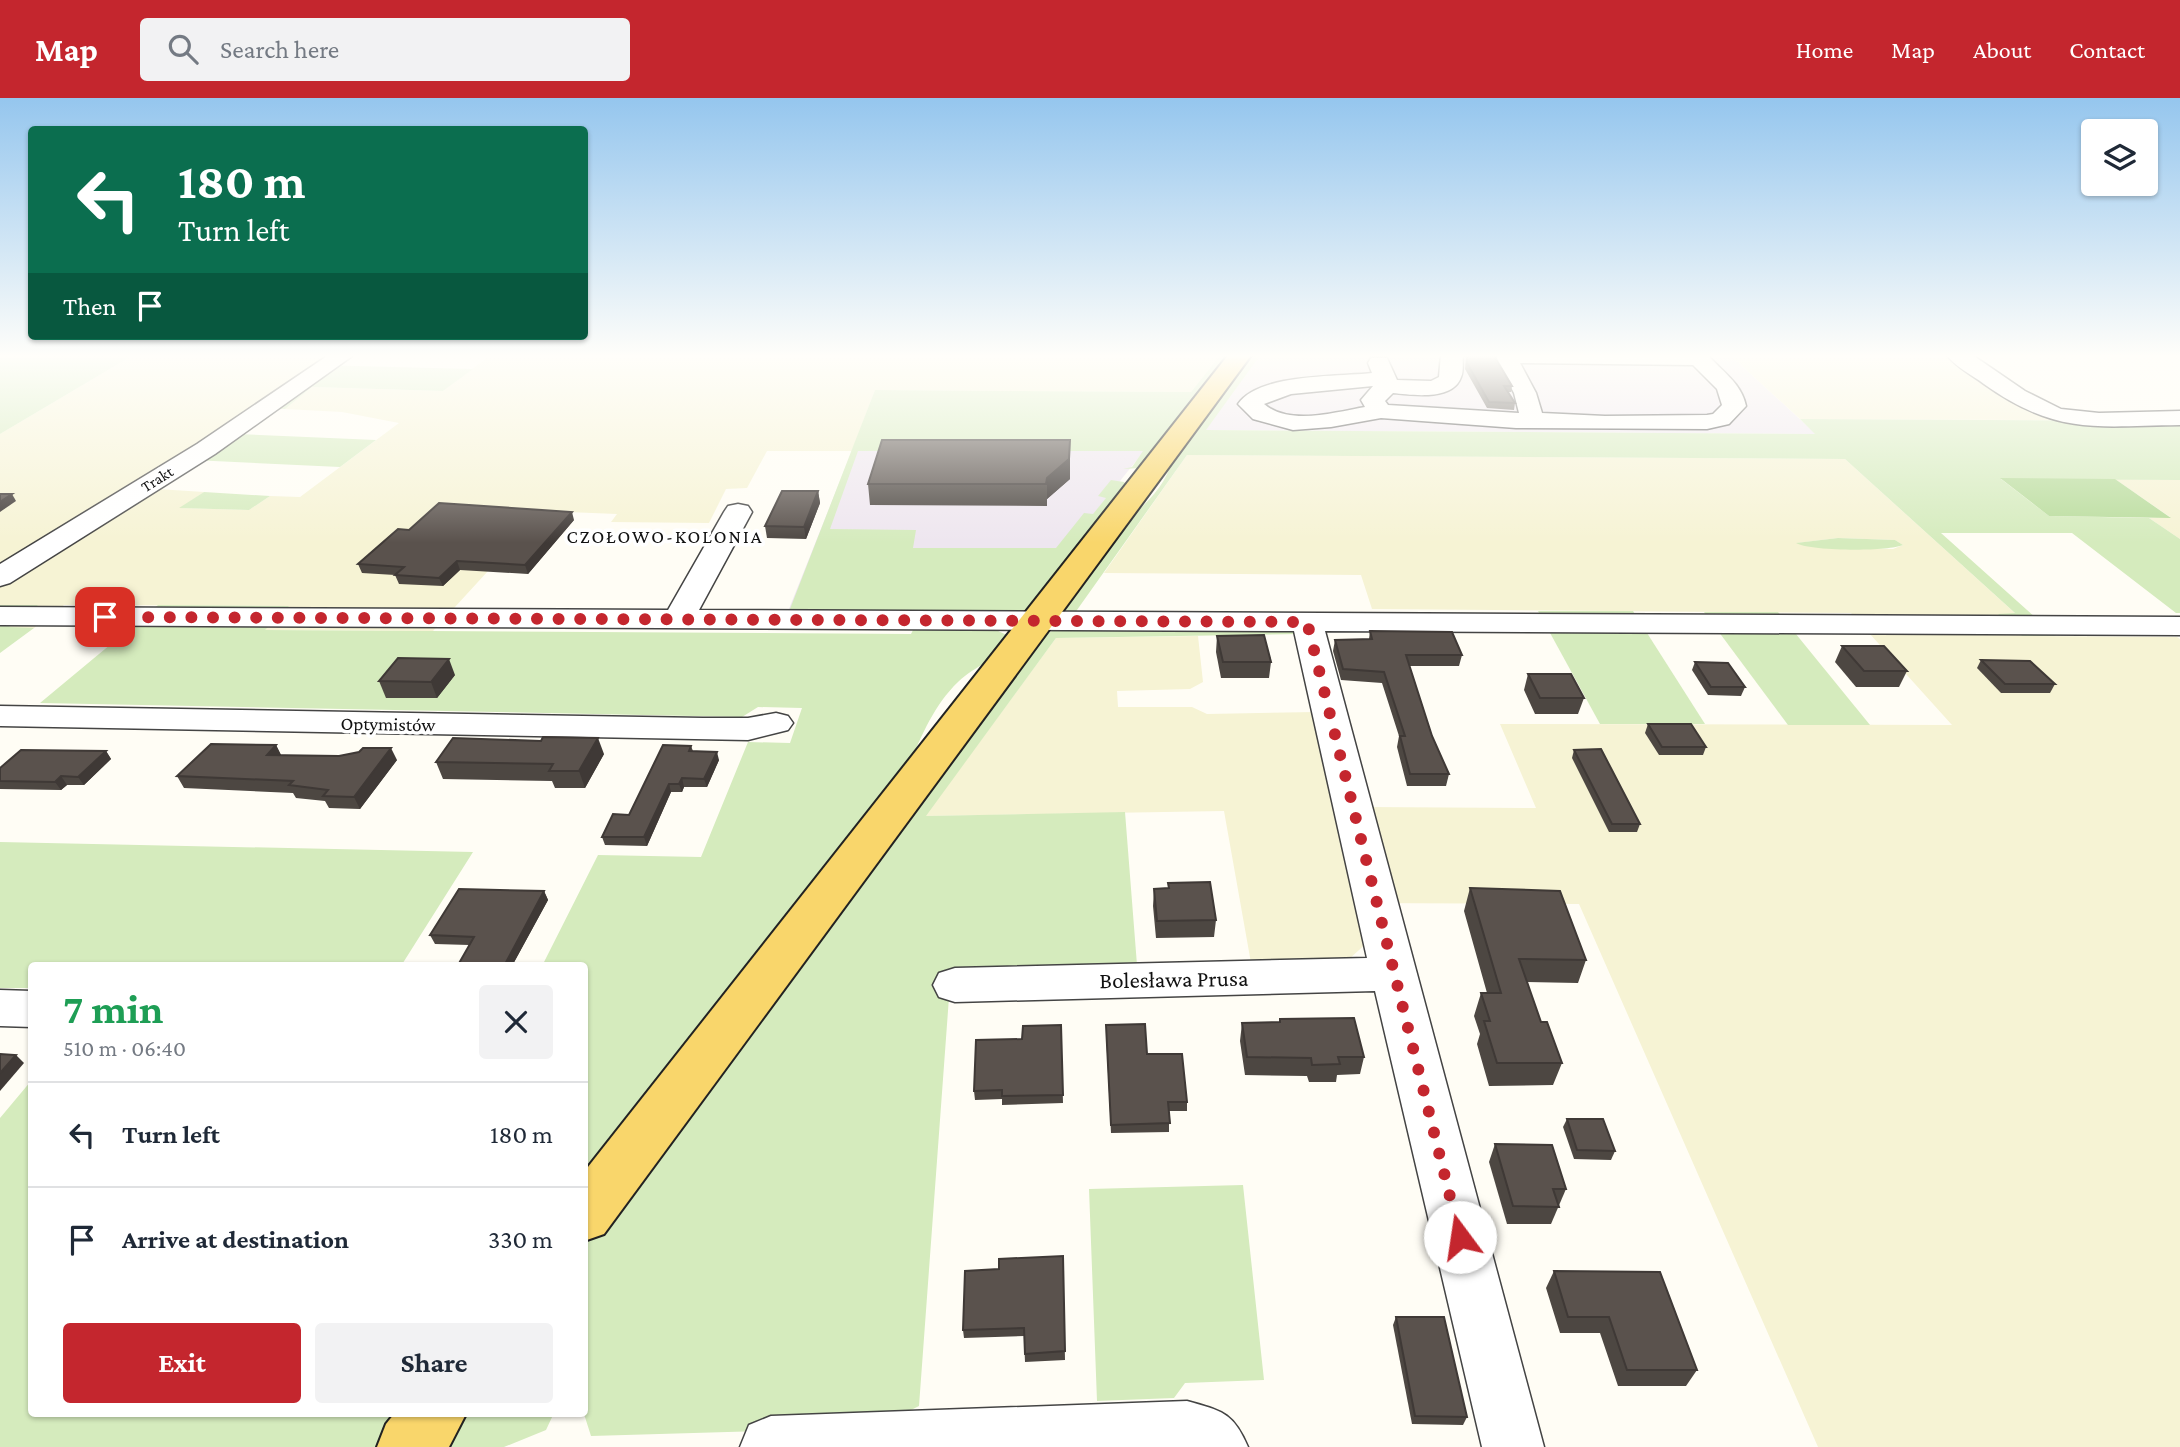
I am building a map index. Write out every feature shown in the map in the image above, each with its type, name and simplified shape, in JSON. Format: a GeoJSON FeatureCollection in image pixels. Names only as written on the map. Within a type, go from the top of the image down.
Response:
{"type":"FeatureCollection","features":[{"type":"Feature","properties":{"kind":"main road"},"geometry":{"type":"LineString","coordinates":[[588,1211],[1193,417]]}},
{"type":"Feature","properties":{"kind":"main road"},"geometry":{"type":"LineString","coordinates":[[409,1447],[432,1417]]}},
{"type":"Feature","properties":{"kind":"street","name":"Trakt"},"geometry":{"type":"LineString","coordinates":[[0,577],[253,417]]}},
{"type":"Feature","properties":{"kind":"street"},"geometry":{"type":"LineString","coordinates":[[1268,417],[1283,422],[1313,423],[1347,417]]}},
{"type":"Feature","properties":{"kind":"street"},"geometry":{"type":"LineString","coordinates":[[1445,417],[1477,420],[1681,423],[1723,417]]}},
{"type":"Feature","properties":{"kind":"street"},"geometry":{"type":"LineString","coordinates":[[2068,417],[2180,418]]}},
{"type":"Feature","properties":{"kind":"street"},"geometry":{"type":"LineString","coordinates":[[677,621],[738,512]]}},
{"type":"Feature","properties":{"kind":"street"},"geometry":{"type":"LineString","coordinates":[[0,616],[2180,626]]}},
{"type":"Feature","properties":{"kind":"street"},"geometry":{"type":"LineString","coordinates":[[1307,622],[1513,1447]]}},
{"type":"Feature","properties":{"kind":"street","name":"Optymistów"},"geometry":{"type":"LineString","coordinates":[[0,716],[703,729],[748,729],[776,723]]}},
{"type":"Feature","properties":{"kind":"street","name":"Bolesława Prusa"},"geometry":{"type":"LineString","coordinates":[[955,985],[1393,974]]}},
{"type":"Feature","properties":{"kind":"street"},"geometry":{"type":"LineString","coordinates":[[0,1009],[28,1009]]}},
{"type":"Feature","properties":{"kind":"street"},"geometry":{"type":"LineString","coordinates":[[771,1447],[1187,1432],[1208,1438],[1217,1447]]}},
{"type":"Feature","properties":{"kind":"shaded area"},"geometry":{"type":"Polygon","coordinates":[[[29,417],[239,417],[126,487],[204,492],[181,508],[249,510],[270,496],[300,497],[399,423],[368,417],[865,417],[852,451],[767,451],[747,488],[726,489],[709,523],[611,522],[617,514],[543,511],[433,631],[264,630],[288,606],[64,605],[34,628],[8,628],[36,605],[0,605],[0,434],[29,417]]]}},
{"type":"Feature","properties":{"kind":"shaded area"},"geometry":{"type":"Polygon","coordinates":[[[1214,417],[1797,417],[1816,434],[1205,430],[1214,417]]]}},
{"type":"Feature","properties":{"kind":"shaded area"},"geometry":{"type":"Polygon","coordinates":[[[1798,417],[2045,417],[2050,420],[1798,417]]]}},
{"type":"Feature","properties":{"kind":"shaded area"},"geometry":{"type":"Polygon","coordinates":[[[852,451],[1144,451],[1016,611],[789,609],[852,451]]]}},
{"type":"Feature","properties":{"kind":"shaded area"},"geometry":{"type":"Polygon","coordinates":[[[1187,455],[1845,459],[2016,614],[1999,614],[2022,636],[2180,639],[2180,1447],[1818,1447],[1579,904],[1361,903],[1369,941],[1348,960],[1251,963],[1224,811],[925,816],[1056,638],[1198,636],[1203,682],[1190,689],[1117,691],[1118,707],[1192,707],[1207,714],[1316,712],[1366,807],[1536,808],[1500,724],[1952,725],[1851,613],[1372,609],[1361,575],[1104,573],[1187,455]],[[1838,538],[1797,543],[1840,548],[1893,549],[1903,545],[1895,540],[1838,538]]]}},
{"type":"Feature","properties":{"kind":"shaded area"},"geometry":{"type":"Polygon","coordinates":[[[2115,479],[2180,480],[2180,539],[2149,518],[2170,517],[2115,479]]]}},
{"type":"Feature","properties":{"kind":"green space"},"geometry":{"type":"Polygon","coordinates":[[[0,417],[29,417],[0,434],[0,417]]]}},
{"type":"Feature","properties":{"kind":"green space"},"geometry":{"type":"Polygon","coordinates":[[[865,417],[1182,417],[1141,468],[1123,469],[1132,467],[1143,451],[858,451],[830,529],[916,530],[913,548],[1056,548],[1084,513],[1093,514],[1106,498],[1098,496],[1111,480],[1124,482],[1128,486],[1026,615],[759,613],[761,609],[790,609],[865,417]]]}},
{"type":"Feature","properties":{"kind":"green space"},"geometry":{"type":"Polygon","coordinates":[[[1203,417],[1215,417],[1206,430],[1815,434],[1800,419],[2180,421],[2180,480],[2001,479],[2049,516],[2149,518],[2180,539],[2180,613],[2176,613],[2072,533],[1941,533],[2056,636],[2022,636],[1998,614],[2015,613],[1845,459],[1187,455],[1072,617],[1061,609],[1108,544],[1163,482],[1172,459],[1203,417]]]}},
{"type":"Feature","properties":{"kind":"green space"},"geometry":{"type":"Polygon","coordinates":[[[213,433],[376,440],[340,467],[171,459],[213,433]]]}},
{"type":"Feature","properties":{"kind":"green space"},"geometry":{"type":"Polygon","coordinates":[[[2000,478],[2115,479],[2171,518],[2049,516],[2000,478]]]}},
{"type":"Feature","properties":{"kind":"green space"},"geometry":{"type":"Polygon","coordinates":[[[204,492],[270,496],[249,510],[179,508],[204,492]]]}},
{"type":"Feature","properties":{"kind":"green space"},"geometry":{"type":"Polygon","coordinates":[[[1838,538],[1895,540],[1903,545],[1848,550],[1816,548],[1796,543],[1838,538]]]}},
{"type":"Feature","properties":{"kind":"green space"},"geometry":{"type":"Polygon","coordinates":[[[0,605],[38,605],[9,627],[34,628],[0,653],[0,605]]]}},
{"type":"Feature","properties":{"kind":"green space"},"geometry":{"type":"Polygon","coordinates":[[[158,605],[289,606],[265,630],[911,634],[914,628],[996,630],[1011,637],[994,657],[958,682],[940,703],[926,726],[904,776],[588,1186],[588,962],[544,962],[598,855],[701,857],[748,742],[790,743],[802,708],[758,707],[742,717],[40,703],[158,605]]]}},
{"type":"Feature","properties":{"kind":"green space"},"geometry":{"type":"Polygon","coordinates":[[[1538,611],[1633,611],[1705,724],[1600,724],[1538,611]]]}},
{"type":"Feature","properties":{"kind":"green space"},"geometry":{"type":"Polygon","coordinates":[[[1704,612],[1778,612],[1870,725],[1788,725],[1704,612]]]}},
{"type":"Feature","properties":{"kind":"green space"},"geometry":{"type":"Polygon","coordinates":[[[1068,628],[1291,628],[1299,634],[1056,638],[926,816],[1125,812],[1137,965],[951,970],[919,1406],[899,1416],[762,1431],[591,1436],[585,1417],[588,1417],[588,1240],[1039,638],[1052,631],[1068,628]]]}},
{"type":"Feature","properties":{"kind":"green space"},"geometry":{"type":"Polygon","coordinates":[[[0,842],[473,852],[404,962],[28,962],[28,988],[0,988],[0,842]]]}},
{"type":"Feature","properties":{"kind":"green space"},"geometry":{"type":"Polygon","coordinates":[[[28,1085],[28,1417],[409,1417],[385,1447],[0,1447],[0,1118],[28,1085]]]}},
{"type":"Feature","properties":{"kind":"green space"},"geometry":{"type":"Polygon","coordinates":[[[1243,1185],[1264,1380],[1185,1383],[1174,1398],[1097,1401],[1089,1189],[1243,1185]]]}},
{"type":"Feature","properties":{"kind":"green space"},"geometry":{"type":"Polygon","coordinates":[[[456,1417],[552,1417],[546,1430],[504,1447],[433,1447],[456,1417]]]}},
{"type":"Feature","properties":{"kind":"building"},"geometry":{"type":"Polygon","coordinates":[[[882,440],[1070,440],[1069,459],[1047,478],[1046,484],[868,484],[882,440]]]}},
{"type":"Feature","properties":{"kind":"building"},"geometry":{"type":"Polygon","coordinates":[[[782,491],[818,491],[804,527],[765,526],[782,491]]]}},
{"type":"Feature","properties":{"kind":"building"},"geometry":{"type":"Polygon","coordinates":[[[0,494],[12,494],[0,502],[0,494]]]}},
{"type":"Feature","properties":{"kind":"building"},"geometry":{"type":"Polygon","coordinates":[[[439,503],[572,512],[525,565],[457,561],[439,578],[395,575],[404,567],[358,564],[398,529],[409,530],[439,503]]]}},
{"type":"Feature","properties":{"kind":"building"},"geometry":{"type":"Polygon","coordinates":[[[1370,631],[1452,632],[1462,655],[1406,655],[1432,736],[1449,774],[1410,774],[1400,736],[1405,736],[1384,672],[1343,669],[1335,640],[1372,639],[1370,631]]]}},
{"type":"Feature","properties":{"kind":"building"},"geometry":{"type":"Polygon","coordinates":[[[1264,635],[1271,662],[1223,662],[1217,636],[1264,635]]]}},
{"type":"Feature","properties":{"kind":"building"},"geometry":{"type":"Polygon","coordinates":[[[1842,646],[1884,646],[1907,671],[1864,671],[1842,646]]]}},
{"type":"Feature","properties":{"kind":"building"},"geometry":{"type":"Polygon","coordinates":[[[398,658],[449,659],[431,682],[379,681],[398,658]]]}},
{"type":"Feature","properties":{"kind":"building"},"geometry":{"type":"Polygon","coordinates":[[[1981,660],[2030,661],[2055,684],[2005,684],[1981,660]]]}},
{"type":"Feature","properties":{"kind":"building"},"geometry":{"type":"Polygon","coordinates":[[[1695,662],[1728,663],[1745,687],[1711,687],[1695,662]]]}},
{"type":"Feature","properties":{"kind":"building"},"geometry":{"type":"Polygon","coordinates":[[[1528,674],[1571,674],[1584,698],[1540,698],[1528,674]]]}},
{"type":"Feature","properties":{"kind":"building"},"geometry":{"type":"Polygon","coordinates":[[[1648,724],[1691,724],[1706,747],[1662,747],[1648,724]]]}},
{"type":"Feature","properties":{"kind":"building"},"geometry":{"type":"Polygon","coordinates":[[[543,737],[598,738],[579,771],[549,771],[553,764],[436,762],[453,738],[541,741],[543,737]]]}},
{"type":"Feature","properties":{"kind":"building"},"geometry":{"type":"Polygon","coordinates":[[[211,744],[276,745],[267,755],[339,756],[359,752],[363,748],[391,748],[354,797],[323,796],[328,790],[289,785],[293,781],[177,776],[211,744]]]}},
{"type":"Feature","properties":{"kind":"building"},"geometry":{"type":"Polygon","coordinates":[[[663,745],[691,746],[689,751],[717,752],[704,779],[682,778],[679,784],[669,784],[644,837],[602,837],[613,814],[629,815],[663,745]]]}},
{"type":"Feature","properties":{"kind":"building"},"geometry":{"type":"Polygon","coordinates":[[[1601,749],[1640,824],[1612,824],[1574,750],[1601,749]]]}},
{"type":"Feature","properties":{"kind":"building"},"geometry":{"type":"Polygon","coordinates":[[[21,750],[106,751],[78,777],[61,776],[55,782],[0,781],[0,768],[21,750]]]}},
{"type":"Feature","properties":{"kind":"building"},"geometry":{"type":"Polygon","coordinates":[[[1210,882],[1216,920],[1157,921],[1154,889],[1169,888],[1168,883],[1210,882]]]}},
{"type":"Feature","properties":{"kind":"building"},"geometry":{"type":"Polygon","coordinates":[[[1470,888],[1560,891],[1586,960],[1519,959],[1541,1022],[1547,1022],[1562,1063],[1497,1063],[1484,1021],[1490,1021],[1481,993],[1501,993],[1470,888]]]}},
{"type":"Feature","properties":{"kind":"building"},"geometry":{"type":"Polygon","coordinates":[[[459,889],[544,891],[506,962],[460,962],[474,937],[430,935],[459,889]]]}},
{"type":"Feature","properties":{"kind":"building"},"geometry":{"type":"Polygon","coordinates":[[[1354,1018],[1364,1057],[1338,1057],[1340,1064],[1312,1065],[1311,1058],[1247,1057],[1242,1023],[1280,1022],[1280,1019],[1354,1018]]]}},
{"type":"Feature","properties":{"kind":"building"},"geometry":{"type":"Polygon","coordinates":[[[1145,1024],[1147,1054],[1182,1054],[1187,1102],[1168,1102],[1170,1123],[1111,1125],[1106,1025],[1145,1024]]]}},
{"type":"Feature","properties":{"kind":"building"},"geometry":{"type":"Polygon","coordinates":[[[1061,1025],[1063,1095],[1002,1096],[1002,1090],[974,1091],[976,1040],[1022,1039],[1023,1026],[1061,1025]]]}},
{"type":"Feature","properties":{"kind":"building"},"geometry":{"type":"Polygon","coordinates":[[[0,1054],[16,1055],[0,1073],[0,1054]]]}},
{"type":"Feature","properties":{"kind":"building"},"geometry":{"type":"Polygon","coordinates":[[[1567,1119],[1603,1119],[1615,1151],[1577,1150],[1567,1119]]]}},
{"type":"Feature","properties":{"kind":"building"},"geometry":{"type":"Polygon","coordinates":[[[1495,1144],[1552,1145],[1566,1189],[1553,1189],[1559,1207],[1513,1206],[1495,1144]]]}},
{"type":"Feature","properties":{"kind":"building"},"geometry":{"type":"Polygon","coordinates":[[[1063,1256],[1065,1351],[1025,1354],[1024,1328],[963,1330],[965,1271],[999,1269],[999,1259],[1063,1256]]]}},
{"type":"Feature","properties":{"kind":"building"},"geometry":{"type":"Polygon","coordinates":[[[1554,1271],[1660,1272],[1697,1370],[1627,1370],[1609,1317],[1568,1317],[1554,1271]]]}},
{"type":"Feature","properties":{"kind":"building"},"geometry":{"type":"Polygon","coordinates":[[[1396,1317],[1444,1317],[1467,1417],[1415,1416],[1396,1317]]]}},
{"type":"Feature","properties":{"kind":"district","name":"CZOŁOWO-KOLONIA"},"geometry":{"type":"Point","coordinates":[665,536]}},
{"type":"Feature","properties":{"kind":"route"},"geometry":{"type":"LineString","coordinates":[[105,617],[1307,622],[1460,1237]]}}]}
